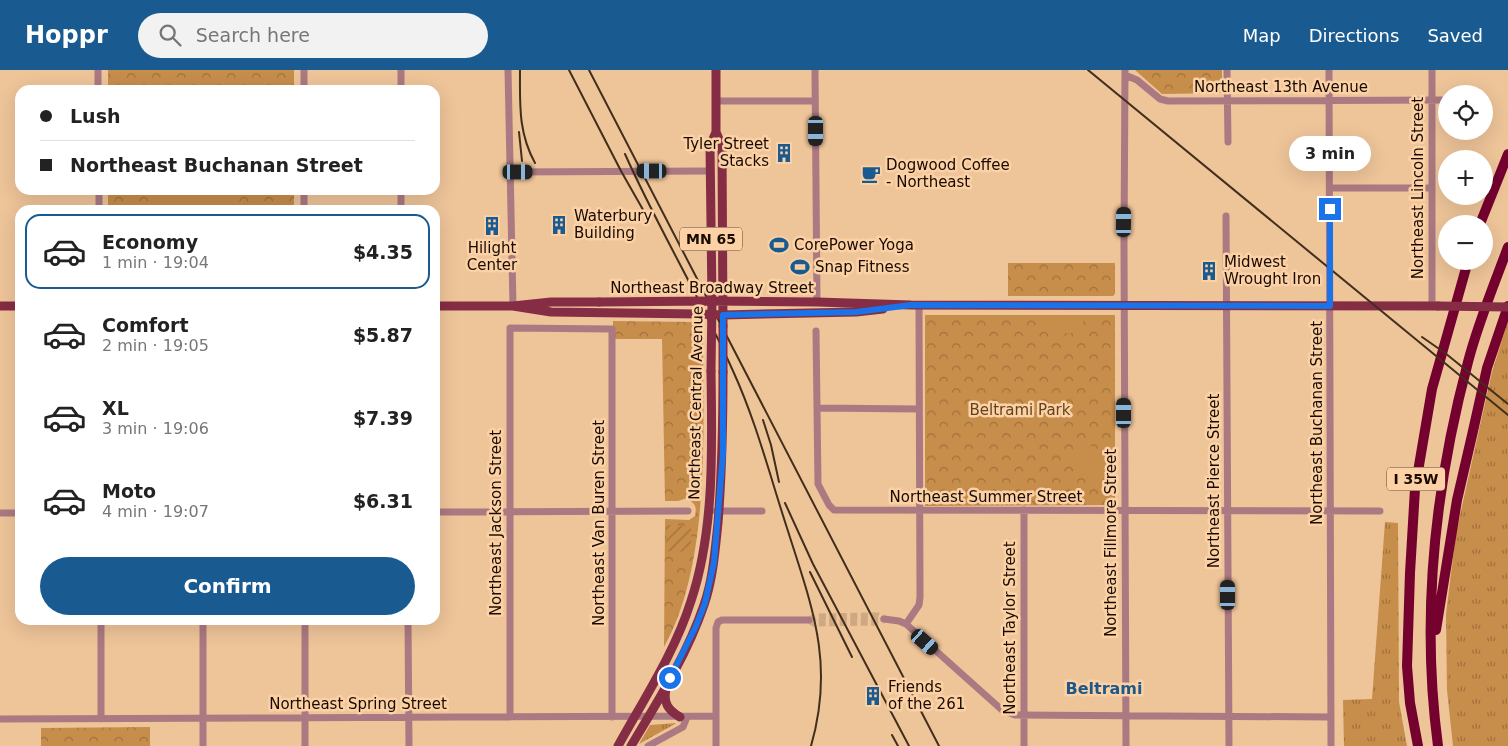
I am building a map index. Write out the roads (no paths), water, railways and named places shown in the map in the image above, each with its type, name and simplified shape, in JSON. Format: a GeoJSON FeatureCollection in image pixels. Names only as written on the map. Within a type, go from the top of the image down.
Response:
{"type":"FeatureCollection","features":[{"type":"Feature","properties":{"kind":"highway"},"geometry":{"type":"LineString","coordinates":[[1484,215],[1508,154]]}},
{"type":"Feature","properties":{"kind":"highway","name":"I 35W"},"geometry":{"type":"LineString","coordinates":[[1438,746],[1433,701],[1431,615],[1440,499],[1456,412],[1468,361],[1480,322],[1508,247]]}},
{"type":"Feature","properties":{"kind":"highway","name":"I 35W"},"geometry":{"type":"LineString","coordinates":[[1418,746],[1410,704],[1407,666],[1415,489],[1432,389],[1465,270]]}},
{"type":"Feature","properties":{"kind":"highway"},"geometry":{"type":"LineString","coordinates":[[1431,656],[1465,466],[1487,368],[1508,306]]}},
{"type":"Feature","properties":{"kind":"main road","name":"Northeast Central Avenue"},"geometry":{"type":"LineString","coordinates":[[618,746],[671,650],[686,615],[701,562],[708,511],[711,454],[710,146],[716,132],[716,70]]}},
{"type":"Feature","properties":{"kind":"main road","name":"Northeast Central Avenue"},"geometry":{"type":"LineString","coordinates":[[631,746],[689,643],[705,603],[714,562],[723,454],[722,146],[716,132]]}},
{"type":"Feature","properties":{"kind":"main road","name":"Northeast Broadway Street"},"geometry":{"type":"LineString","coordinates":[[440,306],[513,306],[551,302],[712,301],[915,305],[1508,306]]}},
{"type":"Feature","properties":{"kind":"main road","name":"Northeast Broadway Street"},"geometry":{"type":"LineString","coordinates":[[513,306],[551,312],[723,315],[856,312],[915,305]]}},
{"type":"Feature","properties":{"kind":"main road"},"geometry":{"type":"LineString","coordinates":[[0,306],[15,306]]}},
{"type":"Feature","properties":{"kind":"main road"},"geometry":{"type":"LineString","coordinates":[[670,678],[666,689],[665,702],[673,712],[684,716]]}},
{"type":"Feature","properties":{"kind":"street"},"geometry":{"type":"LineString","coordinates":[[98,70],[98,85]]}},
{"type":"Feature","properties":{"kind":"street"},"geometry":{"type":"LineString","coordinates":[[304,70],[304,85]]}},
{"type":"Feature","properties":{"kind":"street"},"geometry":{"type":"LineString","coordinates":[[401,70],[401,85]]}},
{"type":"Feature","properties":{"kind":"street"},"geometry":{"type":"LineString","coordinates":[[508,70],[513,306]]}},
{"type":"Feature","properties":{"kind":"street"},"geometry":{"type":"LineString","coordinates":[[815,70],[817,302]]}},
{"type":"Feature","properties":{"kind":"street"},"geometry":{"type":"LineString","coordinates":[[1227,70],[1228,142]]}},
{"type":"Feature","properties":{"kind":"street","name":"Northeast Buchanan Street"},"geometry":{"type":"LineString","coordinates":[[1329,70],[1331,746]]}},
{"type":"Feature","properties":{"kind":"street","name":"Northeast Lincoln Street"},"geometry":{"type":"LineString","coordinates":[[1432,70],[1435,306]]}},
{"type":"Feature","properties":{"kind":"street","name":"Northeast 13th Avenue"},"geometry":{"type":"LineString","coordinates":[[1125,73],[1138,80],[1163,100],[1438,100]]}},
{"type":"Feature","properties":{"kind":"street","name":"Northeast Fillmore Street"},"geometry":{"type":"LineString","coordinates":[[1125,73],[1126,746]]}},
{"type":"Feature","properties":{"kind":"street"},"geometry":{"type":"LineString","coordinates":[[716,101],[815,100]]}},
{"type":"Feature","properties":{"kind":"street"},"geometry":{"type":"LineString","coordinates":[[510,172],[710,171]]}},
{"type":"Feature","properties":{"kind":"street"},"geometry":{"type":"LineString","coordinates":[[1330,188],[1432,188]]}},
{"type":"Feature","properties":{"kind":"street","name":"Northeast Pierce Street"},"geometry":{"type":"LineString","coordinates":[[1226,216],[1228,746]]}},
{"type":"Feature","properties":{"kind":"street"},"geometry":{"type":"LineString","coordinates":[[906,624],[919,605],[920,597],[919,408],[915,305]]}},
{"type":"Feature","properties":{"kind":"street","name":"Northeast Jackson Street"},"geometry":{"type":"LineString","coordinates":[[510,717],[510,328],[612,329]]}},
{"type":"Feature","properties":{"kind":"street","name":"Northeast Van Buren Street"},"geometry":{"type":"LineString","coordinates":[[612,329],[612,717]]}},
{"type":"Feature","properties":{"kind":"street"},"geometry":{"type":"LineString","coordinates":[[816,331],[817,408],[919,408]]}},
{"type":"Feature","properties":{"kind":"street","name":"Northeast Summer Street"},"geometry":{"type":"LineString","coordinates":[[817,408],[818,484],[829,505],[834,510],[1380,511]]}},
{"type":"Feature","properties":{"kind":"street","name":"Northeast Taylor Street"},"geometry":{"type":"LineString","coordinates":[[1024,510],[1024,746]]}},
{"type":"Feature","properties":{"kind":"street"},"geometry":{"type":"LineString","coordinates":[[440,512],[688,511]]}},
{"type":"Feature","properties":{"kind":"street"},"geometry":{"type":"LineString","coordinates":[[708,511],[762,511]]}},
{"type":"Feature","properties":{"kind":"street"},"geometry":{"type":"LineString","coordinates":[[0,513],[15,513]]}},
{"type":"Feature","properties":{"kind":"street"},"geometry":{"type":"LineString","coordinates":[[884,619],[906,624],[1002,710],[1012,714],[1024,716],[1332,717]]}},
{"type":"Feature","properties":{"kind":"street"},"geometry":{"type":"LineString","coordinates":[[716,746],[716,628],[718,622],[722,620],[809,620]]}},
{"type":"Feature","properties":{"kind":"street"},"geometry":{"type":"LineString","coordinates":[[101,625],[101,719]]}},
{"type":"Feature","properties":{"kind":"street"},"geometry":{"type":"LineString","coordinates":[[203,625],[204,746]]}},
{"type":"Feature","properties":{"kind":"street"},"geometry":{"type":"LineString","coordinates":[[305,625],[306,746]]}},
{"type":"Feature","properties":{"kind":"street"},"geometry":{"type":"LineString","coordinates":[[408,625],[409,746]]}},
{"type":"Feature","properties":{"kind":"street"},"geometry":{"type":"LineString","coordinates":[[648,746],[682,727],[684,716]]}},
{"type":"Feature","properties":{"kind":"street","name":"Northeast Spring Street"},"geometry":{"type":"LineString","coordinates":[[0,719],[716,716]]}},
{"type":"Feature","properties":{"kind":"tunnel"},"geometry":{"type":"LineString","coordinates":[[809,620],[816,617],[878,616],[884,619]]}},
{"type":"Feature","properties":{"kind":"tunnel"},"geometry":{"type":"LineString","coordinates":[[809,620],[814,623],[880,622],[884,619]]}},
{"type":"Feature","properties":{"kind":"railway"},"geometry":{"type":"LineString","coordinates":[[520,70],[521,118],[525,140],[535,163]]}},
{"type":"Feature","properties":{"kind":"railway"},"geometry":{"type":"LineString","coordinates":[[569,70],[646,215]]}},
{"type":"Feature","properties":{"kind":"railway"},"geometry":{"type":"LineString","coordinates":[[589,70],[939,746]]}},
{"type":"Feature","properties":{"kind":"railway"},"geometry":{"type":"LineString","coordinates":[[1088,70],[1508,415]]}},
{"type":"Feature","properties":{"kind":"railway"},"geometry":{"type":"LineString","coordinates":[[519,132],[522,161]]}},
{"type":"Feature","properties":{"kind":"railway"},"geometry":{"type":"LineString","coordinates":[[625,154],[720,343],[749,409],[805,584],[812,610],[821,661],[818,716],[811,746]]}},
{"type":"Feature","properties":{"kind":"railway"},"geometry":{"type":"LineString","coordinates":[[1422,337],[1445,353],[1508,404]]}},
{"type":"Feature","properties":{"kind":"railway"},"geometry":{"type":"LineString","coordinates":[[763,420],[779,482]]}},
{"type":"Feature","properties":{"kind":"railway"},"geometry":{"type":"LineString","coordinates":[[785,503],[813,564],[909,746]]}},
{"type":"Feature","properties":{"kind":"railway"},"geometry":{"type":"LineString","coordinates":[[810,572],[852,657]]}},
{"type":"Feature","properties":{"kind":"railway"},"geometry":{"type":"LineString","coordinates":[[892,735],[898,746]]}},
{"type":"Feature","properties":{"kind":"place","name":"Tyler Street Stacks"},"geometry":{"type":"Point","coordinates":[784,153]}},
{"type":"Feature","properties":{"kind":"place","name":"Dogwood Coffee - Northeast"},"geometry":{"type":"Point","coordinates":[871,174]}},
{"type":"Feature","properties":{"kind":"place","name":"Waterbury Building"},"geometry":{"type":"Point","coordinates":[559,225]}},
{"type":"Feature","properties":{"kind":"place","name":"Hilight Center"},"geometry":{"type":"Point","coordinates":[492,226]}},
{"type":"Feature","properties":{"kind":"place","name":"CorePower Yoga"},"geometry":{"type":"Point","coordinates":[779,245]}},
{"type":"Feature","properties":{"kind":"place","name":"Snap Fitness"},"geometry":{"type":"Point","coordinates":[800,267]}},
{"type":"Feature","properties":{"kind":"place","name":"Midwest Wrought Iron"},"geometry":{"type":"Point","coordinates":[1209,271]}},
{"type":"Feature","properties":{"kind":"place","name":"Friends of the 261"},"geometry":{"type":"Point","coordinates":[873,696]}},
{"type":"Feature","properties":{"kind":"district","name":"Beltrami"},"geometry":{"type":"Point","coordinates":[1104,688]}},
{"type":"Feature","properties":{"kind":"park label","name":"Beltrami Park"},"geometry":{"type":"Point","coordinates":[1020,410]}}]}
